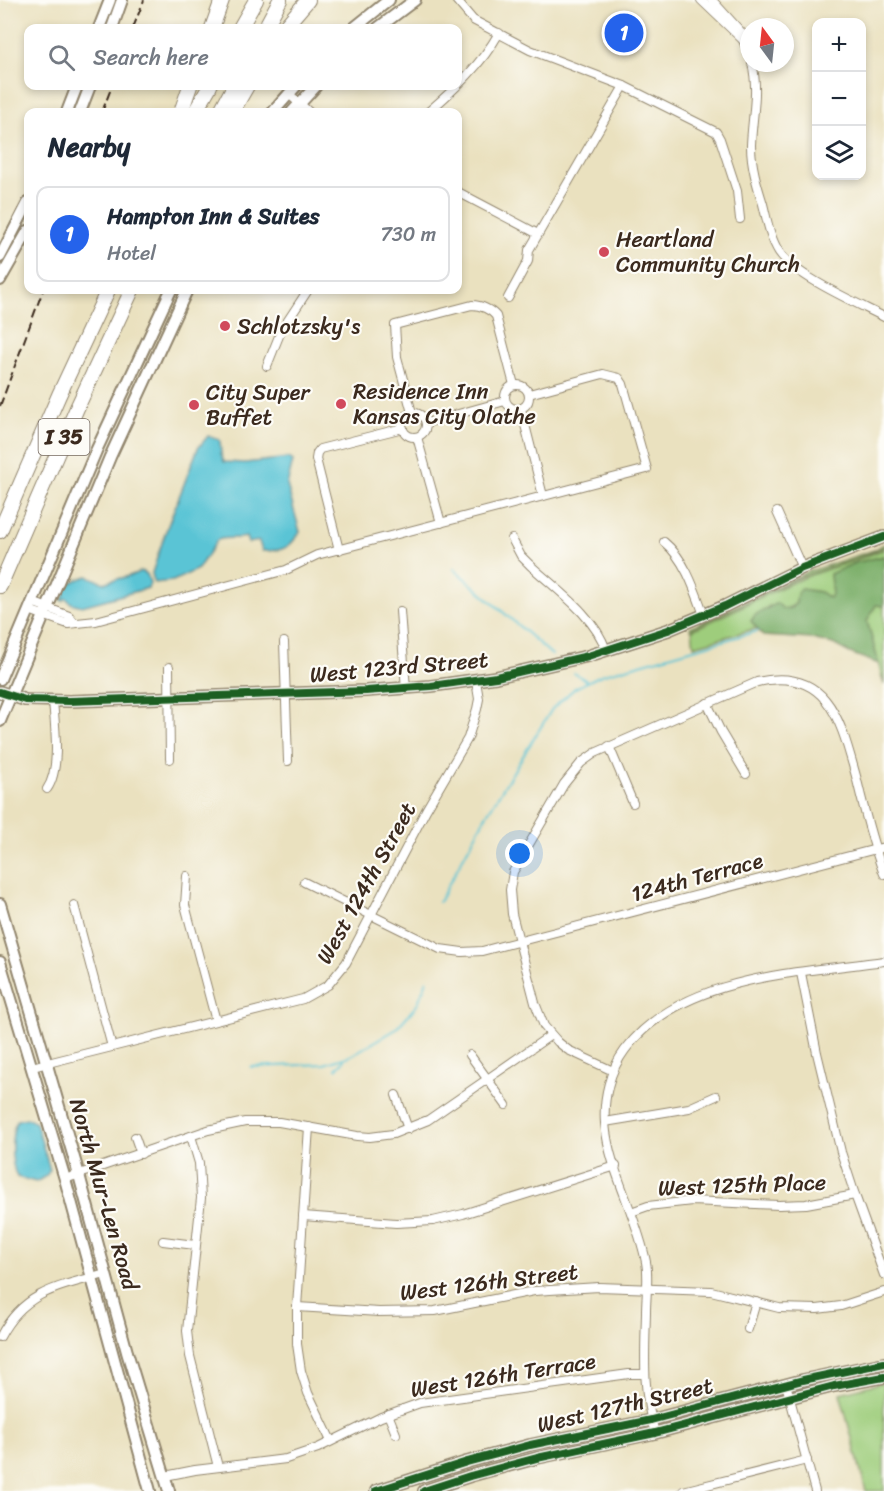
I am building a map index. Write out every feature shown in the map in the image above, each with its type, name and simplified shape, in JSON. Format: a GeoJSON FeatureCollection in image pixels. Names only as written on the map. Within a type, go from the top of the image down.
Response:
{"type":"FeatureCollection","features":[{"type":"Feature","properties":{"kind":"highway"},"geometry":{"type":"LineString","coordinates":[[213,24],[222,0]]}},
{"type":"Feature","properties":{"kind":"highway"},"geometry":{"type":"LineString","coordinates":[[242,24],[256,0]]}},
{"type":"Feature","properties":{"kind":"highway"},"geometry":{"type":"LineString","coordinates":[[267,24],[280,0]]}},
{"type":"Feature","properties":{"kind":"highway"},"geometry":{"type":"LineString","coordinates":[[287,24],[308,0]]}},
{"type":"Feature","properties":{"kind":"highway"},"geometry":{"type":"LineString","coordinates":[[182,108],[189,90]]}},
{"type":"Feature","properties":{"kind":"highway"},"geometry":{"type":"LineString","coordinates":[[197,108],[208,90]]}},
{"type":"Feature","properties":{"kind":"highway"},"geometry":{"type":"LineString","coordinates":[[222,108],[232,90]]}},
{"type":"Feature","properties":{"kind":"highway"},"geometry":{"type":"LineString","coordinates":[[234,108],[245,90]]}},
{"type":"Feature","properties":{"kind":"highway","name":"I 35"},"geometry":{"type":"LineString","coordinates":[[0,531],[106,294]]}},
{"type":"Feature","properties":{"kind":"highway","name":"I 35"},"geometry":{"type":"LineString","coordinates":[[0,586],[72,418],[130,294]]}},
{"type":"Feature","properties":{"kind":"main road"},"geometry":{"type":"LineString","coordinates":[[101,24],[110,0]]}},
{"type":"Feature","properties":{"kind":"main road"},"geometry":{"type":"LineString","coordinates":[[113,24],[122,0]]}},
{"type":"Feature","properties":{"kind":"main road"},"geometry":{"type":"LineString","coordinates":[[359,24],[389,0]]}},
{"type":"Feature","properties":{"kind":"main road"},"geometry":{"type":"LineString","coordinates":[[383,24],[415,0]]}},
{"type":"Feature","properties":{"kind":"main road"},"geometry":{"type":"LineString","coordinates":[[69,108],[75,90]]}},
{"type":"Feature","properties":{"kind":"main road"},"geometry":{"type":"LineString","coordinates":[[82,108],[88,90]]}},
{"type":"Feature","properties":{"kind":"main road"},"geometry":{"type":"LineString","coordinates":[[277,108],[293,90]]}},
{"type":"Feature","properties":{"kind":"main road"},"geometry":{"type":"LineString","coordinates":[[295,108],[312,90]]}},
{"type":"Feature","properties":{"kind":"main road"},"geometry":{"type":"LineString","coordinates":[[0,257],[24,211]]}},
{"type":"Feature","properties":{"kind":"main road"},"geometry":{"type":"LineString","coordinates":[[0,280],[24,238]]}},
{"type":"Feature","properties":{"kind":"main road"},"geometry":{"type":"LineString","coordinates":[[0,679],[96,451],[169,294]]}},
{"type":"Feature","properties":{"kind":"main road"},"geometry":{"type":"LineString","coordinates":[[0,721],[5,693],[44,611],[110,457],[185,294]]}},
{"type":"Feature","properties":{"kind":"main road","name":"West 123rd Street"},"geometry":{"type":"LineString","coordinates":[[5,693],[25,700],[53,701],[285,694],[406,688],[476,681],[558,664],[668,630],[802,568],[884,537]]}},
{"type":"Feature","properties":{"kind":"main road","name":"North Mur-Len Road"},"geometry":{"type":"LineString","coordinates":[[0,906],[169,1491]]}},
{"type":"Feature","properties":{"kind":"main road","name":"North Mur-Len Road"},"geometry":{"type":"LineString","coordinates":[[0,962],[65,1179],[150,1491]]}},
{"type":"Feature","properties":{"kind":"main road","name":"West 127th Street"},"geometry":{"type":"LineString","coordinates":[[376,1491],[530,1445],[651,1420],[786,1384],[884,1363]]}},
{"type":"Feature","properties":{"kind":"main road","name":"West 127th Street"},"geometry":{"type":"LineString","coordinates":[[425,1491],[537,1458],[655,1433],[834,1386],[884,1377]]}},
{"type":"Feature","properties":{"kind":"street"},"geometry":{"type":"LineString","coordinates":[[456,0],[473,20],[530,50],[624,86],[716,132],[737,191],[740,219]]}},
{"type":"Feature","properties":{"kind":"street"},"geometry":{"type":"LineString","coordinates":[[701,0],[740,38]]}},
{"type":"Feature","properties":{"kind":"street"},"geometry":{"type":"LineString","coordinates":[[712,0],[740,31]]}},
{"type":"Feature","properties":{"kind":"street"},"geometry":{"type":"LineString","coordinates":[[462,81],[475,69],[499,33]]}},
{"type":"Feature","properties":{"kind":"street"},"geometry":{"type":"LineString","coordinates":[[754,72],[756,97],[751,145],[752,163],[774,243],[781,255],[799,271],[884,317]]}},
{"type":"Feature","properties":{"kind":"street"},"geometry":{"type":"LineString","coordinates":[[508,298],[528,261],[529,250],[552,214],[624,86]]}},
{"type":"Feature","properties":{"kind":"street"},"geometry":{"type":"LineString","coordinates":[[293,90],[305,108]]}},
{"type":"Feature","properties":{"kind":"street"},"geometry":{"type":"LineString","coordinates":[[432,108],[452,90]]}},
{"type":"Feature","properties":{"kind":"street"},"geometry":{"type":"LineString","coordinates":[[462,194],[538,234]]}},
{"type":"Feature","properties":{"kind":"street"},"geometry":{"type":"LineString","coordinates":[[267,366],[281,331],[305,294]]}},
{"type":"Feature","properties":{"kind":"street"},"geometry":{"type":"LineString","coordinates":[[412,413],[397,357],[395,325],[478,305],[496,316],[514,385]]}},
{"type":"Feature","properties":{"kind":"street"},"geometry":{"type":"LineString","coordinates":[[30,606],[68,624],[96,621],[276,573],[301,564],[317,555],[646,469],[623,384],[619,378],[603,374],[529,394]]}},
{"type":"Feature","properties":{"kind":"street"},"geometry":{"type":"LineString","coordinates":[[514,385],[524,387],[529,394],[527,405],[521,409],[510,407],[506,401],[507,391],[514,385]]}},
{"type":"Feature","properties":{"kind":"street"},"geometry":{"type":"LineString","coordinates":[[426,423],[506,401]]}},
{"type":"Feature","properties":{"kind":"street"},"geometry":{"type":"LineString","coordinates":[[521,409],[543,496]]}},
{"type":"Feature","properties":{"kind":"street"},"geometry":{"type":"LineString","coordinates":[[412,413],[422,416],[426,423],[425,432],[417,437],[407,435],[403,428],[403,421],[412,413]]}},
{"type":"Feature","properties":{"kind":"street"},"geometry":{"type":"LineString","coordinates":[[339,550],[316,453],[320,449],[403,428]]}},
{"type":"Feature","properties":{"kind":"street"},"geometry":{"type":"LineString","coordinates":[[417,437],[441,523]]}},
{"type":"Feature","properties":{"kind":"street"},"geometry":{"type":"LineString","coordinates":[[777,512],[802,568]]}},
{"type":"Feature","properties":{"kind":"street"},"geometry":{"type":"LineString","coordinates":[[512,539],[521,556],[590,621],[601,637],[606,650]]}},
{"type":"Feature","properties":{"kind":"street"},"geometry":{"type":"LineString","coordinates":[[664,542],[672,548],[682,563],[704,615]]}},
{"type":"Feature","properties":{"kind":"street","name":"West 123rd Street"},"geometry":{"type":"LineString","coordinates":[[400,610],[406,688]]}},
{"type":"Feature","properties":{"kind":"street","name":"West 123rd Street"},"geometry":{"type":"LineString","coordinates":[[284,642],[288,761]]}},
{"type":"Feature","properties":{"kind":"street"},"geometry":{"type":"LineString","coordinates":[[169,667],[170,759]]}},
{"type":"Feature","properties":{"kind":"street"},"geometry":{"type":"LineString","coordinates":[[613,1071],[568,1050],[551,1035],[540,1018],[509,899],[511,881],[517,863],[571,773],[587,758],[609,746],[757,682],[775,679],[801,683],[820,695],[832,707],[840,722],[884,874]]}},
{"type":"Feature","properties":{"kind":"street","name":"West 124th Street"},"geometry":{"type":"LineString","coordinates":[[32,1067],[303,999],[320,991],[341,971],[426,810],[468,738],[479,699],[476,681]]}},
{"type":"Feature","properties":{"kind":"street"},"geometry":{"type":"LineString","coordinates":[[47,789],[52,782],[55,761],[53,701]]}},
{"type":"Feature","properties":{"kind":"street"},"geometry":{"type":"LineString","coordinates":[[707,703],[746,774]]}},
{"type":"Feature","properties":{"kind":"street"},"geometry":{"type":"LineString","coordinates":[[609,746],[633,803]]}},
{"type":"Feature","properties":{"kind":"street","name":"124th Terrace"},"geometry":{"type":"LineString","coordinates":[[304,882],[425,943],[451,951],[482,951],[884,847]]}},
{"type":"Feature","properties":{"kind":"street"},"geometry":{"type":"LineString","coordinates":[[187,876],[184,905],[216,1021]]}},
{"type":"Feature","properties":{"kind":"street"},"geometry":{"type":"LineString","coordinates":[[74,905],[112,1047]]}},
{"type":"Feature","properties":{"kind":"street"},"geometry":{"type":"LineString","coordinates":[[655,1433],[644,1374],[645,1261],[615,1166],[605,1122],[606,1097],[613,1071],[633,1040],[652,1022],[671,1009],[698,996],[758,980],[884,961]]}},
{"type":"Feature","properties":{"kind":"street"},"geometry":{"type":"LineString","coordinates":[[801,973],[826,1093],[855,1196],[884,1275]]}},
{"type":"Feature","properties":{"kind":"street"},"geometry":{"type":"LineString","coordinates":[[65,1179],[225,1125],[245,1122],[279,1122],[370,1137],[393,1134],[428,1120],[551,1035]]}},
{"type":"Feature","properties":{"kind":"street"},"geometry":{"type":"LineString","coordinates":[[470,1055],[506,1105]]}},
{"type":"Feature","properties":{"kind":"street"},"geometry":{"type":"LineString","coordinates":[[396,1095],[408,1129]]}},
{"type":"Feature","properties":{"kind":"street"},"geometry":{"type":"LineString","coordinates":[[605,1122],[689,1108],[716,1096]]}},
{"type":"Feature","properties":{"kind":"street"},"geometry":{"type":"LineString","coordinates":[[309,1127],[297,1307],[297,1344],[301,1371],[308,1393],[331,1441]]}},
{"type":"Feature","properties":{"kind":"street"},"geometry":{"type":"LineString","coordinates":[[191,1136],[199,1163],[201,1185],[188,1331],[190,1356],[218,1467]]}},
{"type":"Feature","properties":{"kind":"street"},"geometry":{"type":"LineString","coordinates":[[135,1137],[141,1154]]}},
{"type":"Feature","properties":{"kind":"street"},"geometry":{"type":"LineString","coordinates":[[303,1216],[396,1223],[433,1221],[463,1214],[615,1166]]}},
{"type":"Feature","properties":{"kind":"street","name":"West 125th Place"},"geometry":{"type":"LineString","coordinates":[[631,1212],[670,1202],[717,1201],[779,1206],[855,1196]]}},
{"type":"Feature","properties":{"kind":"street"},"geometry":{"type":"LineString","coordinates":[[163,1241],[195,1245]]}},
{"type":"Feature","properties":{"kind":"street"},"geometry":{"type":"LineString","coordinates":[[0,1337],[18,1311],[38,1295],[57,1287],[106,1274]]}},
{"type":"Feature","properties":{"kind":"street","name":"West 126th Street"},"geometry":{"type":"LineString","coordinates":[[297,1307],[379,1312],[424,1311],[453,1308],[504,1296],[554,1288],[646,1288],[711,1291],[779,1308],[817,1309],[841,1306],[884,1292]]}},
{"type":"Feature","properties":{"kind":"street"},"geometry":{"type":"LineString","coordinates":[[748,1329],[756,1302]]}},
{"type":"Feature","properties":{"kind":"street","name":"West 126th Terrace"},"geometry":{"type":"LineString","coordinates":[[165,1476],[286,1459],[308,1452],[388,1414],[432,1401],[644,1374]]}},
{"type":"Feature","properties":{"kind":"street"},"geometry":{"type":"LineString","coordinates":[[786,1384],[815,1491]]}},
{"type":"Feature","properties":{"kind":"street"},"geometry":{"type":"LineString","coordinates":[[388,1414],[396,1434]]}},
{"type":"Feature","properties":{"kind":"street"},"geometry":{"type":"LineString","coordinates":[[683,1491],[807,1460]]}},
{"type":"Feature","properties":{"kind":"street"},"geometry":{"type":"LineString","coordinates":[[422,1477],[425,1491]]}},
{"type":"Feature","properties":{"kind":"green space"},"geometry":{"type":"Polygon","coordinates":[[[884,544],[884,547],[868,554],[798,578],[691,629],[690,627],[807,572],[874,550],[884,544]]]}},
{"type":"Feature","properties":{"kind":"green space"},"geometry":{"type":"Polygon","coordinates":[[[884,549],[884,556],[855,563],[830,574],[832,595],[829,598],[820,592],[801,589],[793,606],[783,609],[769,606],[756,615],[752,621],[758,628],[694,646],[692,630],[801,579],[884,549]]]}},
{"type":"Feature","properties":{"kind":"green space"},"geometry":{"type":"Polygon","coordinates":[[[884,556],[884,606],[876,605],[867,621],[879,664],[833,644],[812,639],[763,636],[751,621],[755,615],[777,603],[783,609],[791,608],[796,603],[797,594],[801,589],[820,592],[829,598],[832,594],[830,574],[855,563],[884,556]]]}},
{"type":"Feature","properties":{"kind":"green space"},"geometry":{"type":"Polygon","coordinates":[[[876,605],[884,606],[884,685],[867,621],[876,605]]]}},
{"type":"Feature","properties":{"kind":"green space"},"geometry":{"type":"Polygon","coordinates":[[[884,1382],[884,1491],[866,1491],[840,1393],[884,1382]]]}},
{"type":"Feature","properties":{"kind":"water"},"geometry":{"type":"Polygon","coordinates":[[[208,436],[220,440],[224,462],[245,463],[289,458],[293,461],[287,485],[300,532],[285,548],[275,550],[262,551],[259,541],[248,543],[246,537],[217,540],[198,569],[173,581],[154,583],[152,573],[167,528],[198,448],[208,436]]]}},
{"type":"Feature","properties":{"kind":"water"},"geometry":{"type":"Polygon","coordinates":[[[141,571],[147,574],[150,583],[148,588],[82,606],[71,603],[66,598],[61,600],[68,585],[88,576],[104,583],[141,571]]]}},
{"type":"Feature","properties":{"kind":"water"},"geometry":{"type":"Polygon","coordinates":[[[27,1118],[36,1123],[50,1170],[46,1176],[36,1182],[17,1177],[13,1164],[12,1141],[15,1126],[17,1120],[27,1118]]]}},
{"type":"Feature","properties":{"kind":"waterway"},"geometry":{"type":"LineString","coordinates":[[454,569],[552,655]]}},
{"type":"Feature","properties":{"kind":"waterway"},"geometry":{"type":"LineString","coordinates":[[439,902],[487,814],[552,709],[575,688],[601,675],[758,631]]}},
{"type":"Feature","properties":{"kind":"waterway"},"geometry":{"type":"LineString","coordinates":[[574,673],[587,681]]}},
{"type":"Feature","properties":{"kind":"waterway"},"geometry":{"type":"LineString","coordinates":[[251,1067],[324,1064],[350,1056],[395,1030],[417,1005],[427,980]]}},
{"type":"Feature","properties":{"kind":"waterway"},"geometry":{"type":"LineString","coordinates":[[336,1069],[344,1060]]}},
{"type":"Feature","properties":{"kind":"railway"},"geometry":{"type":"LineString","coordinates":[[135,24],[144,0]]}},
{"type":"Feature","properties":{"kind":"railway"},"geometry":{"type":"LineString","coordinates":[[104,108],[110,90]]}},
{"type":"Feature","properties":{"kind":"railway"},"geometry":{"type":"LineString","coordinates":[[0,406],[42,294]]}},
{"type":"Feature","properties":{"kind":"cycle path"},"geometry":{"type":"LineString","coordinates":[[0,692],[25,700],[69,701],[366,691],[431,686],[496,677],[588,656],[668,630],[725,606],[802,568],[884,537]]}},
{"type":"Feature","properties":{"kind":"cycle path"},"geometry":{"type":"LineString","coordinates":[[376,1491],[530,1445],[651,1420],[803,1380],[884,1363]]}},
{"type":"Feature","properties":{"kind":"cycle path"},"geometry":{"type":"LineString","coordinates":[[424,1491],[537,1458],[655,1433],[834,1386],[884,1377]]}},
{"type":"Feature","properties":{"kind":"place","name":"Hampton Inn & Suites"},"geometry":{"type":"Point","coordinates":[624,33]}},
{"type":"Feature","properties":{"kind":"place","name":"Heartland Community Church"},"geometry":{"type":"Point","coordinates":[604,252]}},
{"type":"Feature","properties":{"kind":"place","name":"Schlotzsky's"},"geometry":{"type":"Point","coordinates":[225,326]}},
{"type":"Feature","properties":{"kind":"place","name":"Residence Inn Kansas City Olathe"},"geometry":{"type":"Point","coordinates":[341,404]}},
{"type":"Feature","properties":{"kind":"place","name":"City Super Buffet"},"geometry":{"type":"Point","coordinates":[194,405]}}]}
